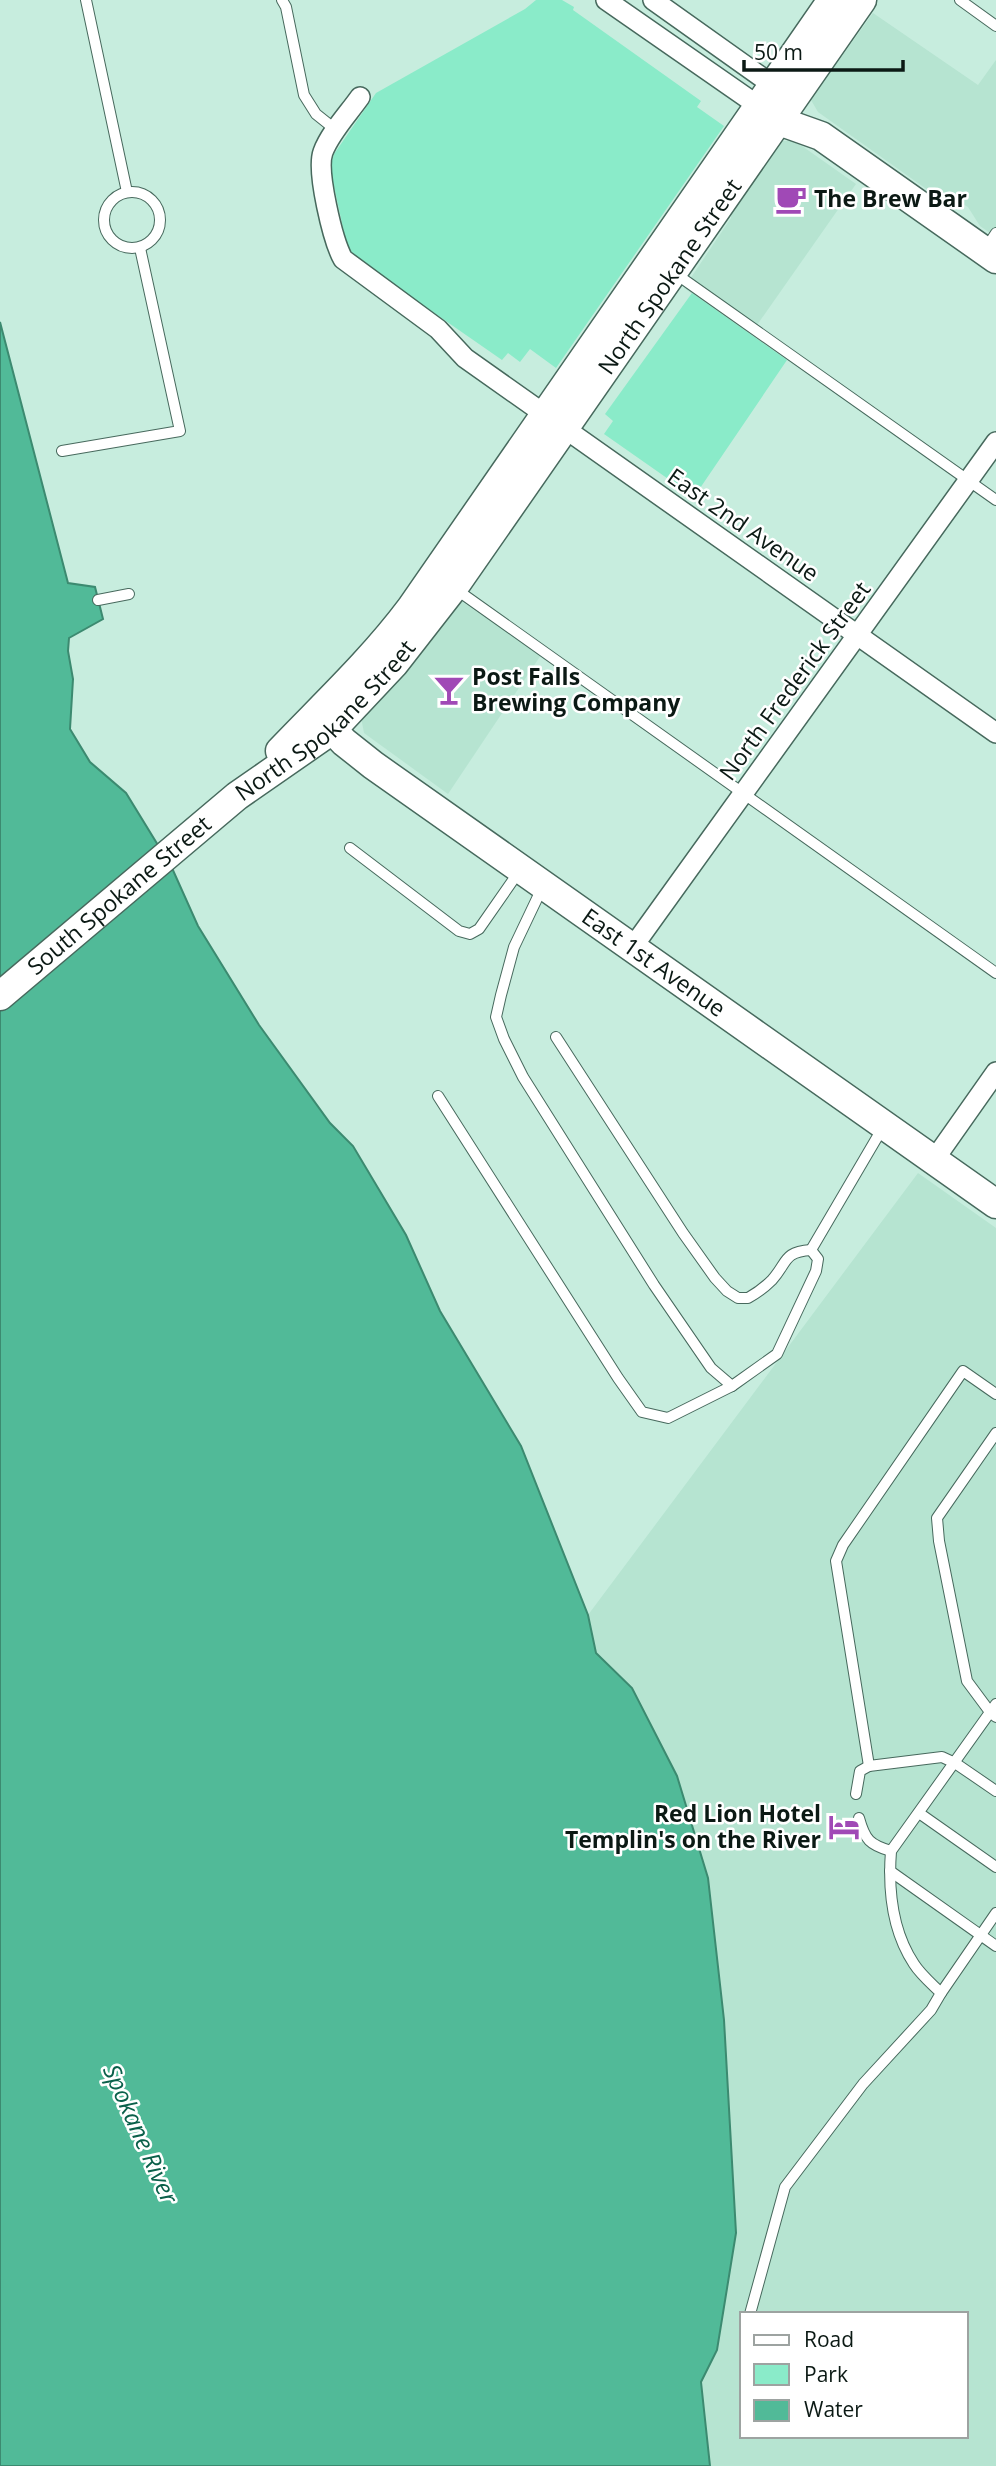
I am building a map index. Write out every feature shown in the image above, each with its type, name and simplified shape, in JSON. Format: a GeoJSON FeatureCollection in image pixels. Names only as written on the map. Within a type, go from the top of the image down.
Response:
{"type":"FeatureCollection","features":[{"type":"Feature","properties":{"kind":"main road","name":"North Spokane Street"},"geometry":{"type":"LineString","coordinates":[[324,722],[674,272],[777,103],[832,0]]}},
{"type":"Feature","properties":{"kind":"main road","name":"North Spokane Street"},"geometry":{"type":"LineString","coordinates":[[237,796],[394,664],[454,587],[555,422],[777,103],[862,0]]}},
{"type":"Feature","properties":{"kind":"main road"},"geometry":{"type":"LineString","coordinates":[[777,103],[821,136],[992,248]]}},
{"type":"Feature","properties":{"kind":"main road","name":"East 1st Avenue"},"geometry":{"type":"LineString","coordinates":[[324,722],[373,765],[996,1204]]}},
{"type":"Feature","properties":{"kind":"main road","name":"South Spokane Street"},"geometry":{"type":"LineString","coordinates":[[0,996],[237,796]]}},
{"type":"Feature","properties":{"kind":"street"},"geometry":{"type":"LineString","coordinates":[[606,0],[777,103]]}},
{"type":"Feature","properties":{"kind":"street"},"geometry":{"type":"LineString","coordinates":[[653,0],[777,103]]}},
{"type":"Feature","properties":{"kind":"street","name":"East 2nd Avenue"},"geometry":{"type":"LineString","coordinates":[[359,97],[323,153],[321,163],[335,243],[343,259],[427,320],[459,353],[996,733]]}},
{"type":"Feature","properties":{"kind":"street","name":"North Frederick Street"},"geometry":{"type":"LineString","coordinates":[[632,948],[996,442]]}},
{"type":"Feature","properties":{"kind":"street"},"geometry":{"type":"LineString","coordinates":[[934,1160],[996,1072]]}},
{"type":"Feature","properties":{"kind":"lane"},"geometry":{"type":"LineString","coordinates":[[86,0],[127,192]]}},
{"type":"Feature","properties":{"kind":"lane"},"geometry":{"type":"LineString","coordinates":[[282,0],[286,7],[304,95],[316,114],[337,130]]}},
{"type":"Feature","properties":{"kind":"lane"},"geometry":{"type":"LineString","coordinates":[[960,0],[996,26]]}},
{"type":"Feature","properties":{"kind":"lane"},"geometry":{"type":"LineString","coordinates":[[127,192],[136,192],[152,200],[160,214],[158,231],[140,248],[130,249],[113,242],[104,226],[106,208],[118,195],[127,192]]}},
{"type":"Feature","properties":{"kind":"lane"},"geometry":{"type":"LineString","coordinates":[[62,451],[180,431],[140,248]]}},
{"type":"Feature","properties":{"kind":"lane"},"geometry":{"type":"LineString","coordinates":[[674,272],[996,500]]}},
{"type":"Feature","properties":{"kind":"lane"},"geometry":{"type":"LineString","coordinates":[[454,587],[996,973]]}},
{"type":"Feature","properties":{"kind":"lane"},"geometry":{"type":"LineString","coordinates":[[99,600],[129,594]]}},
{"type":"Feature","properties":{"kind":"lane"},"geometry":{"type":"LineString","coordinates":[[350,848],[459,931],[470,934],[479,929],[521,869]]}},
{"type":"Feature","properties":{"kind":"lane"},"geometry":{"type":"LineString","coordinates":[[544,886],[514,947],[501,995],[496,1017],[504,1039],[523,1077],[654,1285],[711,1368],[732,1386]]}},
{"type":"Feature","properties":{"kind":"lane"},"geometry":{"type":"LineString","coordinates":[[556,1037],[683,1233],[726,1291],[738,1298],[748,1298],[773,1278],[789,1255],[795,1251],[811,1250]]}},
{"type":"Feature","properties":{"kind":"lane"},"geometry":{"type":"LineString","coordinates":[[438,1096],[642,1412],[668,1418],[732,1386],[776,1354],[816,1271],[818,1259],[811,1250]]}},
{"type":"Feature","properties":{"kind":"lane"},"geometry":{"type":"LineString","coordinates":[[811,1250],[884,1125]]}},
{"type":"Feature","properties":{"kind":"lane"},"geometry":{"type":"LineString","coordinates":[[869,1766],[836,1561],[843,1545],[963,1371],[996,1395]]}},
{"type":"Feature","properties":{"kind":"lane"},"geometry":{"type":"LineString","coordinates":[[941,1993],[915,1965],[897,1931],[890,1871],[891,1852],[994,1711],[967,1681],[939,1541],[937,1518],[996,1433]]}},
{"type":"Feature","properties":{"kind":"lane"},"geometry":{"type":"LineString","coordinates":[[856,1794],[860,1771],[869,1766],[942,1757],[996,1791]]}},
{"type":"Feature","properties":{"kind":"lane"},"geometry":{"type":"LineString","coordinates":[[919,1813],[996,1867]]}},
{"type":"Feature","properties":{"kind":"lane"},"geometry":{"type":"LineString","coordinates":[[859,1818],[863,1833],[874,1846],[891,1852]]}},
{"type":"Feature","properties":{"kind":"lane"},"geometry":{"type":"LineString","coordinates":[[890,1871],[996,1946]]}},
{"type":"Feature","properties":{"kind":"lane"},"geometry":{"type":"LineString","coordinates":[[751,2312],[785,2187],[863,2084],[931,2010],[996,1913]]}},
{"type":"Feature","properties":{"kind":"shaded area"},"geometry":{"type":"Polygon","coordinates":[[[873,13],[978,85],[996,60],[996,237],[980,226],[968,207],[953,198],[932,193],[818,112],[811,100],[811,88],[820,74],[837,63],[873,13]]]}},
{"type":"Feature","properties":{"kind":"shaded area"},"geometry":{"type":"Polygon","coordinates":[[[776,141],[791,141],[802,146],[856,184],[750,335],[684,288],[731,218],[732,201],[776,141]]]}},
{"type":"Feature","properties":{"kind":"shaded area"},"geometry":{"type":"Polygon","coordinates":[[[455,597],[541,655],[448,794],[364,733],[361,717],[455,597]]]}},
{"type":"Feature","properties":{"kind":"shaded area","name":"Red Lion Hotel Templin's on the River"},"geometry":{"type":"Polygon","coordinates":[[[918,1173],[996,1228],[996,2466],[710,2466],[701,2382],[717,2350],[608,1667],[596,1653],[588,1615],[918,1173]]]}},
{"type":"Feature","properties":{"kind":"green space"},"geometry":{"type":"Polygon","coordinates":[[[536,0],[562,0],[574,7],[573,10],[701,101],[697,107],[724,126],[556,368],[530,349],[520,362],[508,353],[502,360],[358,260],[347,246],[330,168],[334,154],[376,93],[525,9],[536,0]]]}},
{"type":"Feature","properties":{"kind":"green space"},"geometry":{"type":"Polygon","coordinates":[[[692,293],[787,360],[694,497],[604,434],[613,421],[605,414],[692,293]]]}},
{"type":"Feature","properties":{"kind":"water","name":"Spokane River"},"geometry":{"type":"Polygon","coordinates":[[[0,322],[68,583],[95,587],[103,619],[69,638],[68,651],[73,679],[70,729],[90,762],[126,793],[172,868],[198,926],[259,1025],[330,1123],[353,1146],[406,1235],[440,1311],[521,1446],[588,1615],[596,1653],[632,1688],[677,1776],[708,1878],[724,2020],[736,2233],[717,2350],[701,2382],[710,2466],[0,2466],[0,322]]]}},
{"type":"Feature","properties":{"kind":"place","name":"The Brew Bar"},"geometry":{"type":"Point","coordinates":[791,199]}},
{"type":"Feature","properties":{"kind":"place","name":"Post Falls Brewing Company"},"geometry":{"type":"Point","coordinates":[449,690]}},
{"type":"Feature","properties":{"kind":"place","name":"Red Lion Hotel Templin's on the River"},"geometry":{"type":"Point","coordinates":[844,1827]}}]}
